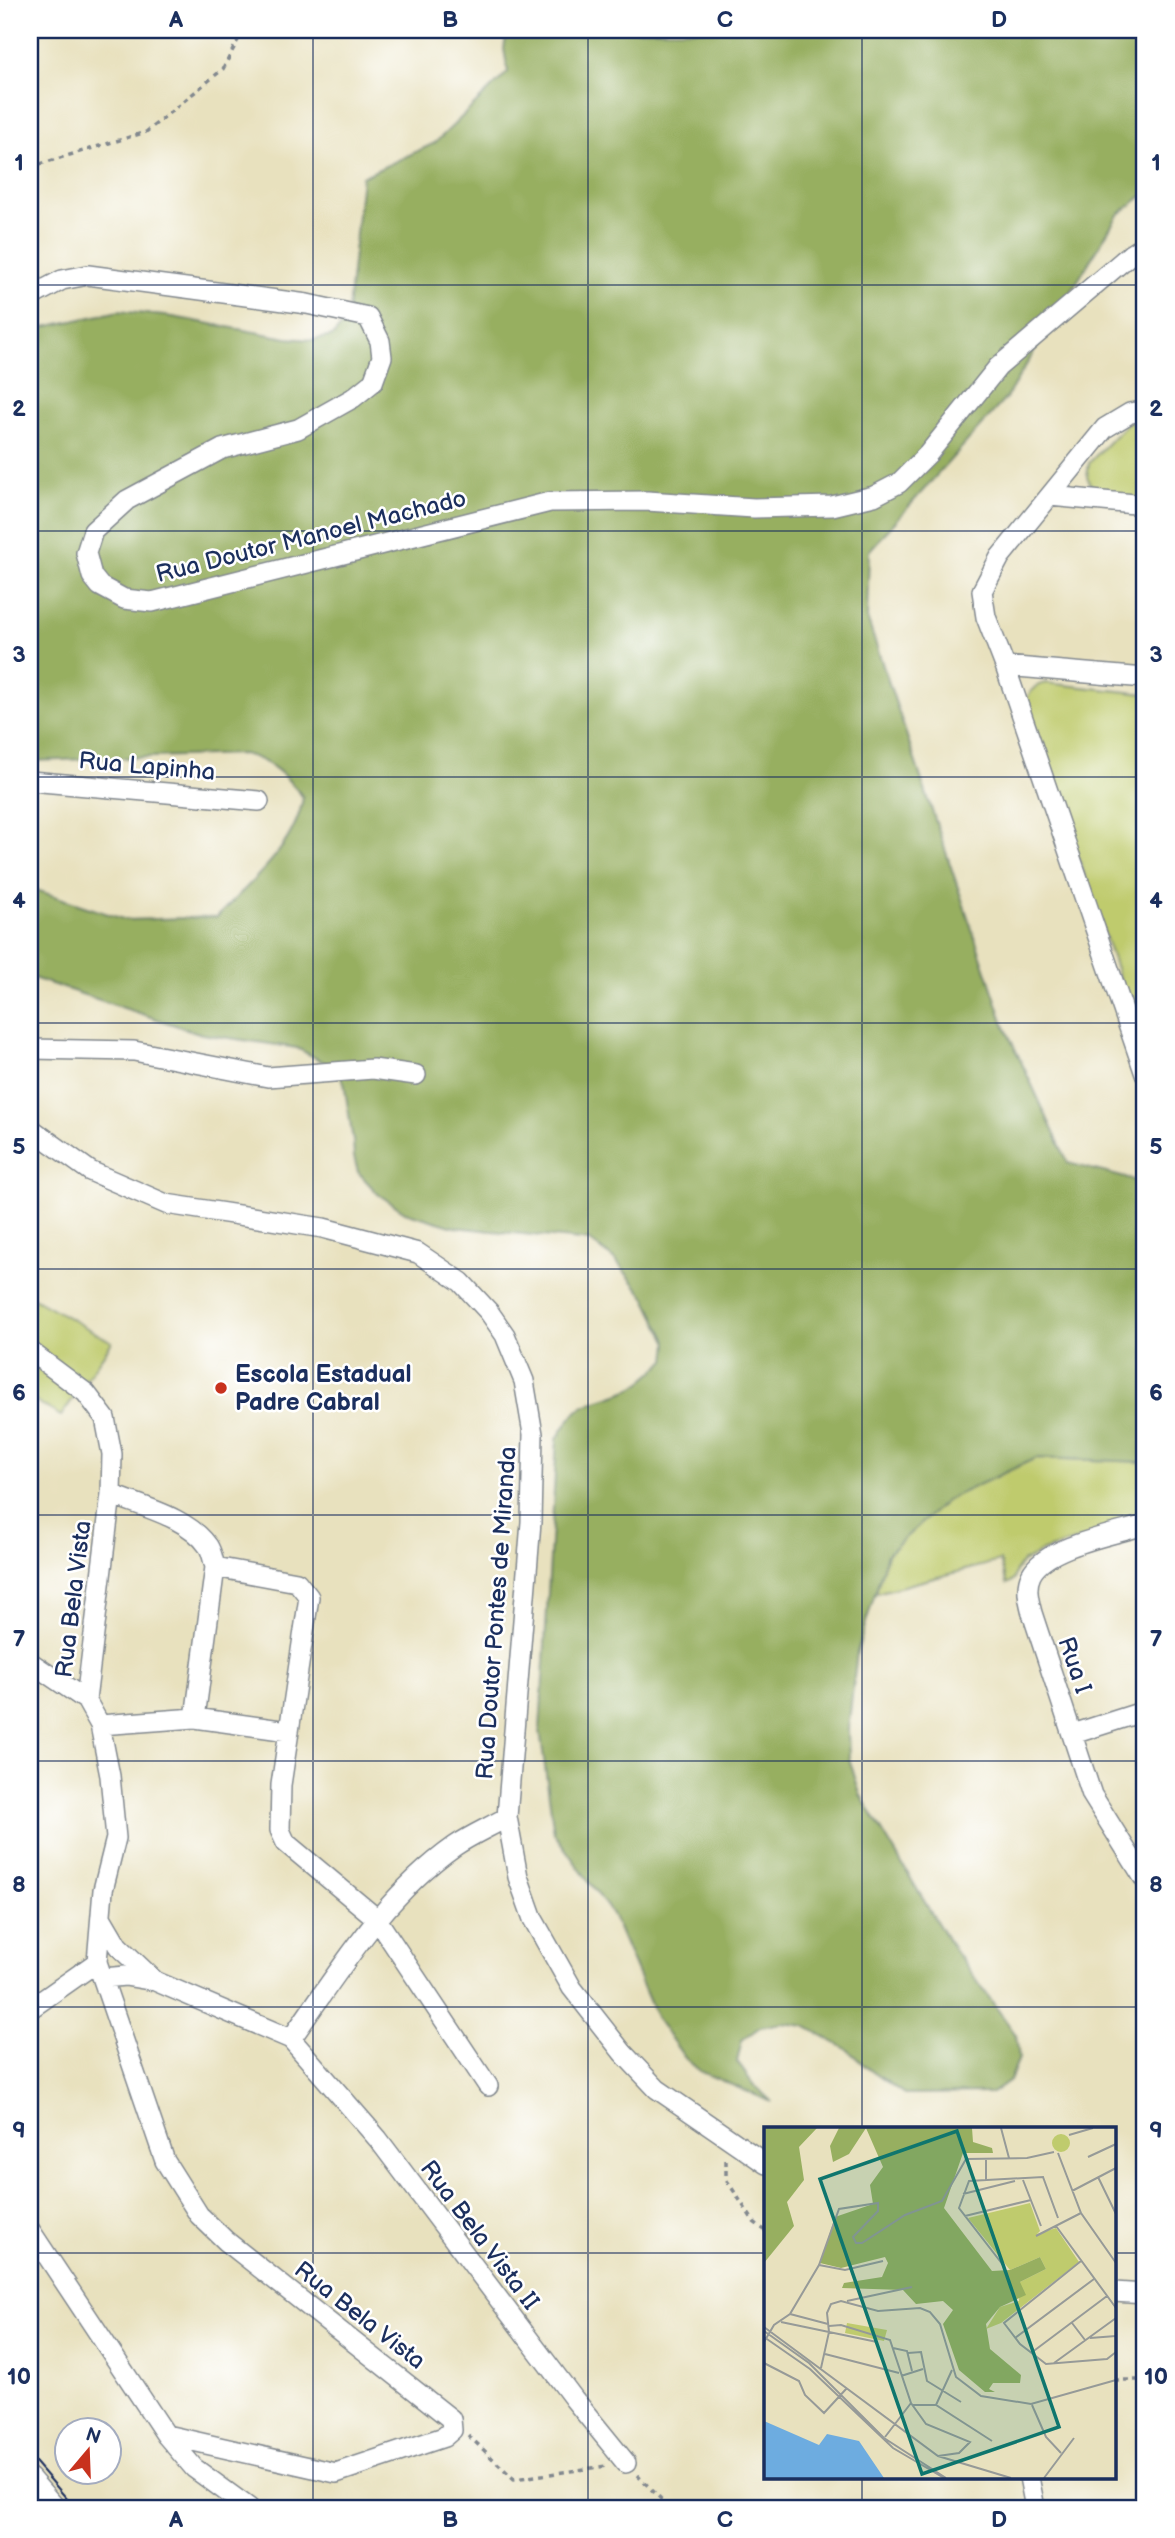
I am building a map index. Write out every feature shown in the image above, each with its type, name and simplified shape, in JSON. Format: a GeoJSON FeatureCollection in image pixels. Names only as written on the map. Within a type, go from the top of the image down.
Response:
{"type":"FeatureCollection","features":[{"type":"Feature","properties":{"kind":"street","name":"Rua Doutor Manoel Machado"},"geometry":{"type":"LineString","coordinates":[[30,297],[62,279],[88,275],[307,304],[368,317],[380,341],[382,357],[373,382],[353,398],[298,429],[222,449],[127,500],[93,531],[86,552],[92,576],[100,586],[124,599],[152,602],[550,502],[647,501],[754,508],[832,506],[874,496],[899,483],[928,454],[998,368],[1145,245]]}},
{"type":"Feature","properties":{"kind":"street"},"geometry":{"type":"LineString","coordinates":[[1144,411],[1130,413],[1105,428],[1000,557],[982,591],[986,617],[1145,1074]]}},
{"type":"Feature","properties":{"kind":"street"},"geometry":{"type":"LineString","coordinates":[[1051,496],[1145,505]]}},
{"type":"Feature","properties":{"kind":"street"},"geometry":{"type":"LineString","coordinates":[[1005,666],[1145,678]]}},
{"type":"Feature","properties":{"kind":"street","name":"Rua Lapinha"},"geometry":{"type":"LineString","coordinates":[[30,781],[259,800]]}},
{"type":"Feature","properties":{"kind":"street"},"geometry":{"type":"LineString","coordinates":[[30,1049],[134,1051],[268,1077],[373,1069],[416,1075]]}},
{"type":"Feature","properties":{"kind":"street","name":"Rua Doutor Pontes de Miranda"},"geometry":{"type":"LineString","coordinates":[[30,1128],[90,1171],[166,1204],[323,1228],[418,1254],[461,1282],[489,1312],[505,1335],[524,1381],[533,1434],[531,1522],[507,1817],[518,1877],[533,1919],[572,1988],[623,2053],[657,2089],[764,2163]]}},
{"type":"Feature","properties":{"kind":"street","name":"Rua Bela Vista"},"geometry":{"type":"LineString","coordinates":[[33,1352],[86,1393],[105,1418],[111,1454],[111,1494],[86,1700],[100,1725],[110,1776],[116,1838],[103,1890],[100,1970],[165,2161],[199,2215],[226,2241],[451,2419]]}},
{"type":"Feature","properties":{"kind":"street"},"geometry":{"type":"LineString","coordinates":[[111,1494],[178,1522],[199,1535],[209,1548],[215,1567],[195,1718]]}},
{"type":"Feature","properties":{"kind":"street","name":"Rua I"},"geometry":{"type":"LineString","coordinates":[[1145,1525],[1064,1549],[1038,1565],[1030,1576],[1027,1589],[1032,1613],[1092,1795],[1145,1880]]}},
{"type":"Feature","properties":{"kind":"street"},"geometry":{"type":"LineString","coordinates":[[215,1567],[297,1582],[309,1597],[281,1784],[280,1830],[286,1843],[376,1918],[488,2086]]}},
{"type":"Feature","properties":{"kind":"street"},"geometry":{"type":"LineString","coordinates":[[30,1662],[86,1700]]}},
{"type":"Feature","properties":{"kind":"street"},"geometry":{"type":"LineString","coordinates":[[1073,1734],[1145,1711]]}},
{"type":"Feature","properties":{"kind":"street"},"geometry":{"type":"LineString","coordinates":[[100,1725],[195,1718],[288,1731]]}},
{"type":"Feature","properties":{"kind":"street"},"geometry":{"type":"LineString","coordinates":[[30,2009],[100,1970],[155,1981],[291,2039],[376,1918],[456,1845],[507,1817]]}},
{"type":"Feature","properties":{"kind":"street"},"geometry":{"type":"LineString","coordinates":[[101,1917],[118,1946],[155,1981]]}},
{"type":"Feature","properties":{"kind":"street","name":"Rua Bela Vista II"},"geometry":{"type":"LineString","coordinates":[[291,2039],[378,2139],[574,2399],[626,2463]]}},
{"type":"Feature","properties":{"kind":"street"},"geometry":{"type":"LineString","coordinates":[[30,2230],[166,2435],[194,2468],[249,2508]]}},
{"type":"Feature","properties":{"kind":"street"},"geometry":{"type":"LineString","coordinates":[[1116,2292],[1145,2294]]}},
{"type":"Feature","properties":{"kind":"street"},"geometry":{"type":"LineString","coordinates":[[166,2435],[336,2473],[444,2437],[452,2430],[451,2419]]}},
{"type":"Feature","properties":{"kind":"street"},"geometry":{"type":"LineString","coordinates":[[30,2478],[56,2508]]}},
{"type":"Feature","properties":{"kind":"street"},"geometry":{"type":"LineString","coordinates":[[1028,2478],[1035,2508]]}},
{"type":"Feature","properties":{"kind":"path"},"geometry":{"type":"LineString","coordinates":[[30,167],[146,132],[223,69],[240,36],[239,30]]}},
{"type":"Feature","properties":{"kind":"path"},"geometry":{"type":"LineString","coordinates":[[727,2137],[726,2179],[754,2222],[764,2230]]}},
{"type":"Feature","properties":{"kind":"path"},"geometry":{"type":"LineString","coordinates":[[1116,2380],[1145,2380]]}},
{"type":"Feature","properties":{"kind":"path"},"geometry":{"type":"LineString","coordinates":[[451,2419],[514,2479],[626,2463],[670,2508]]}},
{"type":"Feature","properties":{"kind":"green space"},"geometry":{"type":"Polygon","coordinates":[[[507,30],[1145,30],[1145,194],[1118,215],[1006,398],[869,551],[867,618],[1005,1027],[1068,1163],[1145,1183],[1145,1462],[1036,1458],[948,1499],[887,1554],[857,1652],[848,1730],[849,1758],[860,1794],[947,1939],[1016,2035],[1019,2058],[1010,2080],[992,2093],[904,2094],[866,2067],[848,2050],[805,2026],[783,2023],[760,2027],[742,2040],[737,2062],[753,2084],[772,2102],[701,2072],[685,2058],[657,2019],[612,1914],[554,1833],[540,1730],[557,1439],[581,1408],[632,1388],[650,1375],[666,1360],[668,1343],[646,1298],[616,1261],[590,1241],[454,1227],[405,1212],[378,1194],[358,1172],[344,1082],[335,1068],[297,1048],[202,1034],[30,977],[30,888],[126,920],[217,917],[270,863],[281,848],[299,815],[303,797],[277,770],[243,754],[30,761],[30,330],[119,311],[173,317],[287,338],[312,340],[333,336],[347,319],[362,177],[435,143],[508,72],[504,49],[507,30]]]}},
{"type":"Feature","properties":{"kind":"green space"},"geometry":{"type":"Polygon","coordinates":[[[1145,420],[1145,499],[1103,495],[1094,490],[1087,477],[1089,463],[1128,422],[1145,420]]]}},
{"type":"Feature","properties":{"kind":"green space"},"geometry":{"type":"Polygon","coordinates":[[[1046,683],[1145,694],[1145,1055],[1026,701],[1033,689],[1046,683]]]}},
{"type":"Feature","properties":{"kind":"green space"},"geometry":{"type":"Polygon","coordinates":[[[30,1296],[112,1342],[61,1416],[30,1398],[30,1296]]]}},
{"type":"Feature","properties":{"kind":"green space"},"geometry":{"type":"Polygon","coordinates":[[[1036,1458],[1145,1462],[1145,1519],[1043,1551],[1022,1562],[1016,1570],[1014,1580],[1007,1584],[1000,1561],[876,1593],[887,1554],[948,1499],[1036,1458]]]}},
{"type":"Feature","properties":{"kind":"tram line"},"geometry":{"type":"LineString","coordinates":[[30,2456],[75,2508]]}},
{"type":"Feature","properties":{"kind":"place","name":"Escola Estadual Padre Cabral"},"geometry":{"type":"Point","coordinates":[221,1388]}}]}
